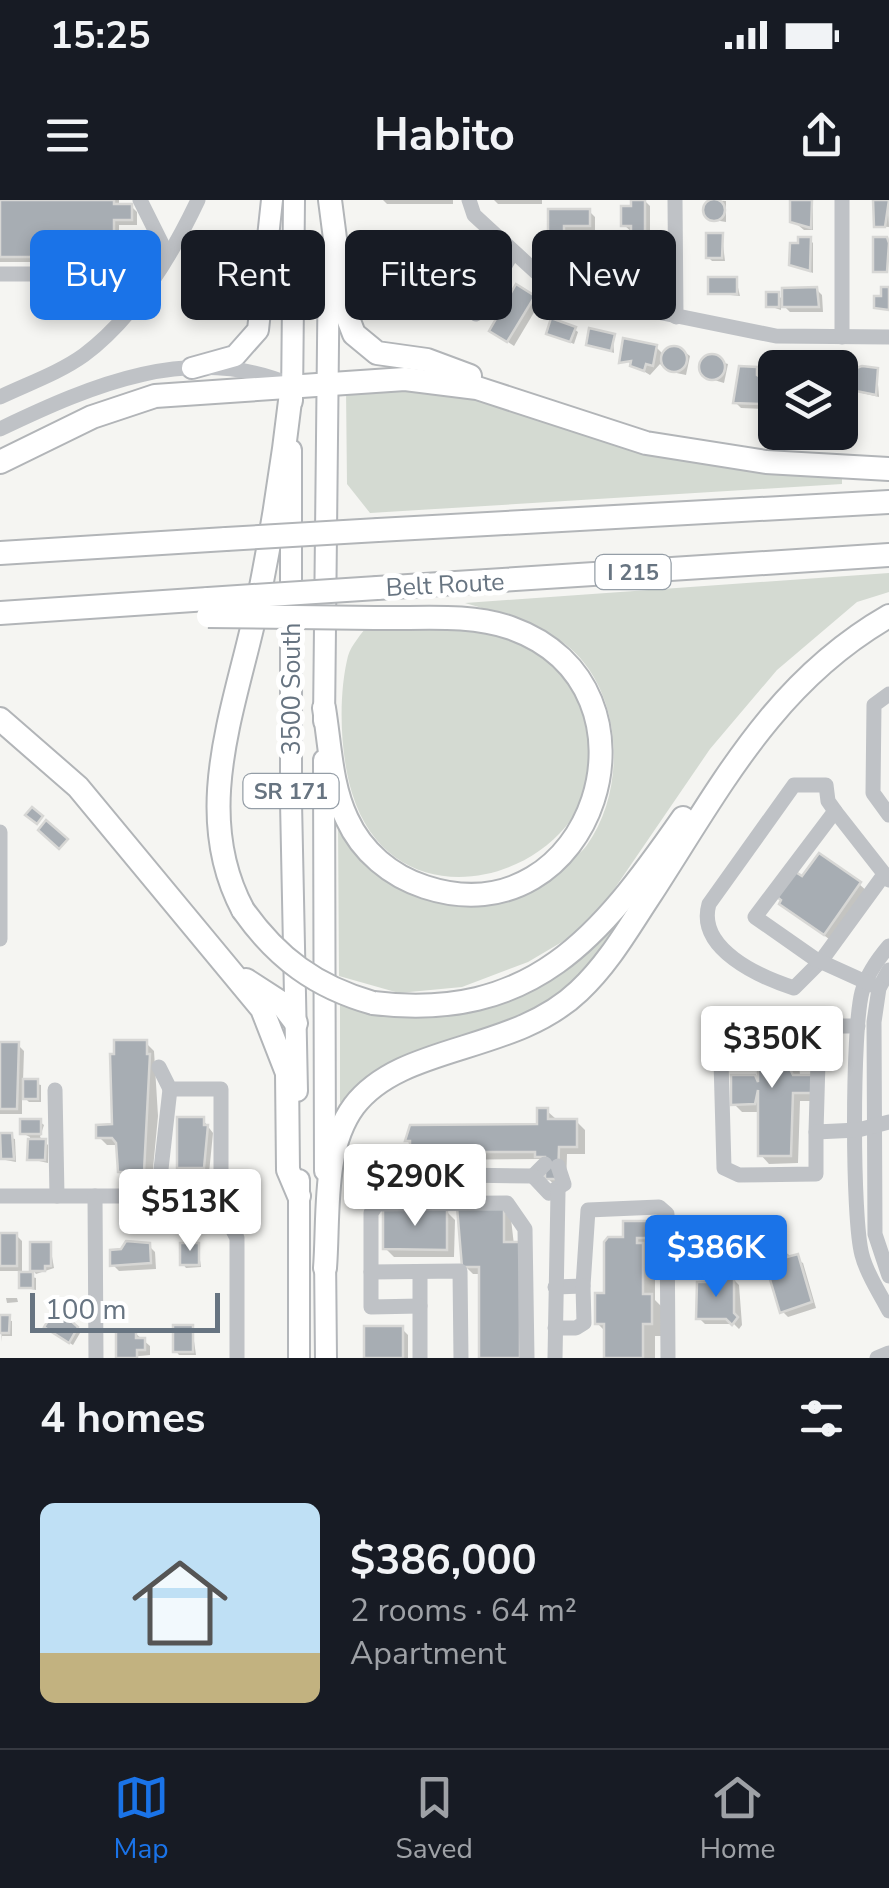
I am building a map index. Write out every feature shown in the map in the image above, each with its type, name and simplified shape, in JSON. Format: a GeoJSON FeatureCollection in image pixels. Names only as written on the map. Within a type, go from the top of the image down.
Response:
{"type":"FeatureCollection","features":[{"type":"Feature","properties":{"kind":"highway"},"geometry":{"type":"LineString","coordinates":[[329,200],[344,308],[354,334],[377,353],[442,364],[498,395]]}},
{"type":"Feature","properties":{"kind":"highway"},"geometry":{"type":"LineString","coordinates":[[0,462],[133,402],[200,390],[422,379],[498,395],[603,432],[664,446],[796,466],[889,468]]}},
{"type":"Feature","properties":{"kind":"highway"},"geometry":{"type":"LineString","coordinates":[[292,385],[266,562],[217,790],[220,848],[243,910],[269,943],[302,973],[328,988],[372,1003],[430,1006],[480,998],[534,976],[578,948],[632,891],[777,688],[830,642],[889,614]]}},
{"type":"Feature","properties":{"kind":"highway","name":"I 215"},"geometry":{"type":"LineString","coordinates":[[0,553],[889,502]]}},
{"type":"Feature","properties":{"kind":"highway","name":"Belt Route"},"geometry":{"type":"LineString","coordinates":[[0,613],[74,608],[208,608],[377,588],[889,555]]}},
{"type":"Feature","properties":{"kind":"highway"},"geometry":{"type":"LineString","coordinates":[[208,608],[500,625],[528,636],[565,663],[590,700],[601,742],[600,785],[584,826],[549,866],[509,887],[448,892],[407,880],[371,854],[348,822],[336,786],[324,708]]}},
{"type":"Feature","properties":{"kind":"highway"},"geometry":{"type":"LineString","coordinates":[[325,1268],[334,1150],[342,1127],[361,1098],[412,1065],[526,1028],[580,990],[613,951],[775,708],[817,665],[889,614]]}},
{"type":"Feature","properties":{"kind":"highway"},"geometry":{"type":"LineString","coordinates":[[0,719],[78,787],[262,1009],[283,1054],[288,1170],[299,1196]]}},
{"type":"Feature","properties":{"kind":"highway"},"geometry":{"type":"LineString","coordinates":[[224,962],[280,1002],[296,1023]]}},
{"type":"Feature","properties":{"kind":"main road"},"geometry":{"type":"LineString","coordinates":[[192,368],[234,356],[258,330],[272,200]]}},
{"type":"Feature","properties":{"kind":"main road","name":"3500 South"},"geometry":{"type":"LineString","coordinates":[[294,200],[290,734],[299,1196],[298,1358]]}},
{"type":"Feature","properties":{"kind":"main road","name":"3500 South"},"geometry":{"type":"LineString","coordinates":[[326,1358],[324,708],[329,200]]}},
{"type":"Feature","properties":{"kind":"street"},"geometry":{"type":"LineString","coordinates":[[140,200],[168,256]]}},
{"type":"Feature","properties":{"kind":"street"},"geometry":{"type":"LineString","coordinates":[[161,267],[198,200]]}},
{"type":"Feature","properties":{"kind":"street"},"geometry":{"type":"LineString","coordinates":[[469,200],[474,216],[532,269]]}},
{"type":"Feature","properties":{"kind":"street"},"geometry":{"type":"LineString","coordinates":[[676,200],[676,230]]}},
{"type":"Feature","properties":{"kind":"street"},"geometry":{"type":"LineString","coordinates":[[842,200],[842,337]]}},
{"type":"Feature","properties":{"kind":"street"},"geometry":{"type":"LineString","coordinates":[[0,274],[30,274]]}},
{"type":"Feature","properties":{"kind":"street"},"geometry":{"type":"LineString","coordinates":[[676,317],[776,336],[889,337]]}},
{"type":"Feature","properties":{"kind":"street"},"geometry":{"type":"LineString","coordinates":[[0,398],[80,358],[116,320]]}},
{"type":"Feature","properties":{"kind":"street"},"geometry":{"type":"LineString","coordinates":[[0,429],[97,385],[144,372],[192,368],[262,372],[292,385]]}},
{"type":"Feature","properties":{"kind":"street"},"geometry":{"type":"LineString","coordinates":[[889,694],[874,705],[873,794],[889,815]]}},
{"type":"Feature","properties":{"kind":"street"},"geometry":{"type":"LineString","coordinates":[[794,785],[826,785],[828,801],[886,878],[822,962],[794,988],[766,980],[714,942],[705,916],[709,904],[794,785]]}},
{"type":"Feature","properties":{"kind":"street"},"geometry":{"type":"LineString","coordinates":[[835,811],[755,917],[822,962],[872,984]]}},
{"type":"Feature","properties":{"kind":"street"},"geometry":{"type":"LineString","coordinates":[[0,832],[0,939]]}},
{"type":"Feature","properties":{"kind":"street"},"geometry":{"type":"LineString","coordinates":[[874,1174],[858,1130],[858,1026],[889,946]]}},
{"type":"Feature","properties":{"kind":"street"},"geometry":{"type":"LineString","coordinates":[[872,984],[889,970]]}},
{"type":"Feature","properties":{"kind":"street"},"geometry":{"type":"LineString","coordinates":[[872,984],[882,1122],[866,1220],[866,1268],[889,1311]]}},
{"type":"Feature","properties":{"kind":"street"},"geometry":{"type":"LineString","coordinates":[[819,1026],[816,1174],[740,1175],[724,1168],[721,1062],[726,1038],[747,1023],[766,1019],[858,1026]]}},
{"type":"Feature","properties":{"kind":"street"},"geometry":{"type":"LineString","coordinates":[[158,1067],[170,1088],[158,1196]]}},
{"type":"Feature","properties":{"kind":"street"},"geometry":{"type":"LineString","coordinates":[[170,1088],[222,1089],[221,1207],[237,1238],[237,1358]]}},
{"type":"Feature","properties":{"kind":"street"},"geometry":{"type":"LineString","coordinates":[[55,1090],[57,1196]]}},
{"type":"Feature","properties":{"kind":"street"},"geometry":{"type":"LineString","coordinates":[[816,1132],[858,1130],[882,1122]]}},
{"type":"Feature","properties":{"kind":"street"},"geometry":{"type":"LineString","coordinates":[[545,1169],[553,1198],[555,1358]]}},
{"type":"Feature","properties":{"kind":"street"},"geometry":{"type":"LineString","coordinates":[[420,1306],[372,1307],[371,1214],[392,1174],[545,1169],[565,1179],[553,1198]]}},
{"type":"Feature","properties":{"kind":"street"},"geometry":{"type":"LineString","coordinates":[[0,1196],[200,1197],[221,1207]]}},
{"type":"Feature","properties":{"kind":"street"},"geometry":{"type":"LineString","coordinates":[[95,1196],[96,1358]]}},
{"type":"Feature","properties":{"kind":"street"},"geometry":{"type":"LineString","coordinates":[[376,1204],[507,1203],[525,1229],[527,1358]]}},
{"type":"Feature","properties":{"kind":"street"},"geometry":{"type":"LineString","coordinates":[[555,1328],[576,1328],[584,1323],[588,1210],[659,1207],[666,1214],[668,1358]]}},
{"type":"Feature","properties":{"kind":"street"},"geometry":{"type":"LineString","coordinates":[[866,1220],[889,1276]]}},
{"type":"Feature","properties":{"kind":"street"},"geometry":{"type":"LineString","coordinates":[[371,1272],[460,1272],[460,1358]]}},
{"type":"Feature","properties":{"kind":"street"},"geometry":{"type":"LineString","coordinates":[[420,1272],[420,1358]]}},
{"type":"Feature","properties":{"kind":"street"},"geometry":{"type":"LineString","coordinates":[[555,1286],[583,1286]]}},
{"type":"Feature","properties":{"kind":"street"},"geometry":{"type":"LineString","coordinates":[[877,1358],[889,1353]]}},
{"type":"Feature","properties":{"kind":"shaded area"},"geometry":{"type":"Polygon","coordinates":[[[346,389],[457,389],[516,408],[842,476],[842,484],[370,513],[347,484],[346,389]]]}},
{"type":"Feature","properties":{"kind":"shaded area"},"geometry":{"type":"Polygon","coordinates":[[[889,573],[889,592],[857,602],[777,670],[710,749],[589,926],[528,962],[462,987],[399,993],[339,976],[338,822],[433,898],[516,889],[538,882],[587,845],[609,797],[613,743],[609,716],[588,667],[570,648],[546,632],[465,603],[889,573]]]}},
{"type":"Feature","properties":{"kind":"shaded area"},"geometry":{"type":"Polygon","coordinates":[[[368,624],[488,629],[526,640],[556,663],[576,695],[592,751],[583,799],[555,838],[514,865],[467,877],[420,870],[380,843],[352,793],[342,725],[348,656],[368,624]]]}},
{"type":"Feature","properties":{"kind":"shaded area"},"geometry":{"type":"Polygon","coordinates":[[[636,899],[595,961],[567,991],[512,1023],[393,1069],[340,1103],[340,1004],[392,1017],[427,1017],[460,1010],[523,980],[636,899]]]}},
{"type":"Feature","properties":{"kind":"building"},"geometry":{"type":"Polygon","coordinates":[[[714,199],[722,202],[722,218],[714,221],[706,218],[703,210],[706,202],[714,199]]]}},
{"type":"Feature","properties":{"kind":"building"},"geometry":{"type":"Polygon","coordinates":[[[0,200],[114,200],[114,204],[132,204],[132,220],[114,220],[114,230],[30,230],[30,257],[0,257],[0,200]]]}},
{"type":"Feature","properties":{"kind":"building"},"geometry":{"type":"Polygon","coordinates":[[[631,200],[645,200],[645,230],[621,226],[621,206],[631,206],[631,200]]]}},
{"type":"Feature","properties":{"kind":"building"},"geometry":{"type":"Polygon","coordinates":[[[790,200],[812,200],[811,228],[790,222],[790,200]]]}},
{"type":"Feature","properties":{"kind":"building"},"geometry":{"type":"Polygon","coordinates":[[[873,200],[889,200],[885,227],[874,227],[873,200]]]}},
{"type":"Feature","properties":{"kind":"building"},"geometry":{"type":"Polygon","coordinates":[[[548,209],[590,209],[590,226],[548,230],[548,209]]]}},
{"type":"Feature","properties":{"kind":"building"},"geometry":{"type":"Polygon","coordinates":[[[706,233],[723,233],[722,258],[706,258],[706,233]]]}},
{"type":"Feature","properties":{"kind":"building"},"geometry":{"type":"Polygon","coordinates":[[[798,237],[811,237],[810,271],[789,265],[790,243],[798,243],[798,237]]]}},
{"type":"Feature","properties":{"kind":"building"},"geometry":{"type":"Polygon","coordinates":[[[873,237],[887,237],[887,272],[873,272],[873,237]]]}},
{"type":"Feature","properties":{"kind":"building"},"geometry":{"type":"Polygon","coordinates":[[[708,277],[737,277],[737,294],[708,294],[708,277]]]}},
{"type":"Feature","properties":{"kind":"building"},"geometry":{"type":"Polygon","coordinates":[[[516,284],[532,294],[532,301],[507,342],[489,331],[495,320],[512,320],[512,291],[516,284]]]}},
{"type":"Feature","properties":{"kind":"building"},"geometry":{"type":"Polygon","coordinates":[[[817,287],[819,307],[782,307],[782,288],[817,287]]]}},
{"type":"Feature","properties":{"kind":"building"},"geometry":{"type":"Polygon","coordinates":[[[881,287],[889,287],[889,310],[874,308],[874,296],[881,296],[881,287]]]}},
{"type":"Feature","properties":{"kind":"building"},"geometry":{"type":"Polygon","coordinates":[[[766,292],[779,292],[779,307],[766,307],[766,292]]]}},
{"type":"Feature","properties":{"kind":"building"},"geometry":{"type":"Polygon","coordinates":[[[550,320],[576,327],[570,342],[546,334],[550,320]]]}},
{"type":"Feature","properties":{"kind":"building"},"geometry":{"type":"Polygon","coordinates":[[[589,328],[615,334],[611,351],[586,345],[589,328]]]}},
{"type":"Feature","properties":{"kind":"building"},"geometry":{"type":"Polygon","coordinates":[[[623,338],[657,345],[653,366],[646,364],[644,371],[630,366],[631,361],[619,363],[623,338]]]}},
{"type":"Feature","properties":{"kind":"building"},"geometry":{"type":"Polygon","coordinates":[[[674,346],[683,350],[687,359],[683,368],[674,372],[665,368],[661,359],[665,350],[674,346]]]}},
{"type":"Feature","properties":{"kind":"building"},"geometry":{"type":"Polygon","coordinates":[[[712,354],[721,358],[725,367],[721,376],[712,380],[703,376],[699,367],[703,358],[712,354]]]}},
{"type":"Feature","properties":{"kind":"building"},"geometry":{"type":"Polygon","coordinates":[[[739,366],[757,367],[758,404],[733,403],[739,366]]]}},
{"type":"Feature","properties":{"kind":"building"},"geometry":{"type":"Polygon","coordinates":[[[858,367],[878,368],[876,395],[858,391],[858,367]]]}},
{"type":"Feature","properties":{"kind":"building"},"geometry":{"type":"Polygon","coordinates":[[[32,807],[43,816],[37,824],[25,815],[32,807]]]}},
{"type":"Feature","properties":{"kind":"building"},"geometry":{"type":"Polygon","coordinates":[[[46,820],[68,839],[59,849],[38,830],[46,820]]]}},
{"type":"Feature","properties":{"kind":"building"},"geometry":{"type":"Polygon","coordinates":[[[819,853],[861,882],[824,935],[779,904],[781,900],[777,897],[794,871],[802,876],[819,853]]]}},
{"type":"Feature","properties":{"kind":"building"},"geometry":{"type":"Polygon","coordinates":[[[790,1025],[790,1069],[793,1075],[812,1075],[812,1093],[793,1093],[791,1156],[758,1156],[758,1090],[755,1104],[731,1105],[731,1075],[755,1075],[758,1082],[758,1026],[790,1025]]]}},
{"type":"Feature","properties":{"kind":"building"},"geometry":{"type":"Polygon","coordinates":[[[114,1040],[147,1040],[150,1054],[144,1172],[118,1172],[116,1143],[112,1138],[96,1138],[96,1125],[112,1124],[110,1054],[114,1054],[114,1040]]]}},
{"type":"Feature","properties":{"kind":"building"},"geometry":{"type":"Polygon","coordinates":[[[0,1042],[19,1042],[17,1109],[0,1109],[0,1042]]]}},
{"type":"Feature","properties":{"kind":"building"},"geometry":{"type":"Polygon","coordinates":[[[23,1079],[38,1079],[38,1099],[23,1099],[23,1079]]]}},
{"type":"Feature","properties":{"kind":"building"},"geometry":{"type":"Polygon","coordinates":[[[537,1108],[548,1108],[548,1119],[577,1119],[577,1147],[559,1147],[558,1179],[545,1179],[545,1157],[535,1157],[535,1152],[410,1152],[410,1141],[405,1141],[410,1125],[537,1124],[537,1108]]]}},
{"type":"Feature","properties":{"kind":"building"},"geometry":{"type":"Polygon","coordinates":[[[177,1117],[204,1117],[204,1125],[208,1125],[204,1168],[177,1168],[177,1117]]]}},
{"type":"Feature","properties":{"kind":"building"},"geometry":{"type":"Polygon","coordinates":[[[20,1119],[41,1119],[41,1134],[20,1134],[20,1119]]]}},
{"type":"Feature","properties":{"kind":"building"},"geometry":{"type":"Polygon","coordinates":[[[0,1133],[12,1133],[14,1159],[1,1159],[0,1133]]]}},
{"type":"Feature","properties":{"kind":"building"},"geometry":{"type":"Polygon","coordinates":[[[28,1139],[46,1139],[45,1160],[27,1160],[28,1139]]]}},
{"type":"Feature","properties":{"kind":"building"},"geometry":{"type":"Polygon","coordinates":[[[457,1207],[504,1208],[504,1242],[520,1242],[520,1358],[479,1358],[479,1267],[462,1267],[457,1207]]]}},
{"type":"Feature","properties":{"kind":"building"},"geometry":{"type":"Polygon","coordinates":[[[383,1208],[447,1209],[447,1250],[383,1249],[383,1208]]]}},
{"type":"Feature","properties":{"kind":"building"},"geometry":{"type":"Polygon","coordinates":[[[623,1221],[653,1221],[653,1238],[637,1238],[637,1243],[643,1243],[643,1294],[652,1294],[652,1324],[643,1324],[643,1358],[604,1358],[604,1324],[595,1324],[595,1293],[604,1293],[604,1242],[608,1237],[623,1237],[623,1221]]]}},
{"type":"Feature","properties":{"kind":"building"},"geometry":{"type":"Polygon","coordinates":[[[0,1233],[17,1233],[17,1266],[0,1266],[0,1233]]]}},
{"type":"Feature","properties":{"kind":"building"},"geometry":{"type":"Polygon","coordinates":[[[126,1241],[150,1243],[151,1263],[110,1266],[110,1250],[121,1249],[126,1241]]]}},
{"type":"Feature","properties":{"kind":"building"},"geometry":{"type":"Polygon","coordinates":[[[30,1242],[51,1242],[51,1266],[45,1266],[45,1271],[30,1271],[30,1242]]]}},
{"type":"Feature","properties":{"kind":"building"},"geometry":{"type":"Polygon","coordinates":[[[180,1243],[199,1243],[199,1265],[180,1265],[180,1243]]]}},
{"type":"Feature","properties":{"kind":"building"},"geometry":{"type":"Polygon","coordinates":[[[785,1250],[787,1257],[798,1254],[812,1302],[780,1313],[763,1256],[785,1250]]]}},
{"type":"Feature","properties":{"kind":"building"},"geometry":{"type":"Polygon","coordinates":[[[19,1272],[33,1272],[33,1288],[19,1288],[19,1272]]]}},
{"type":"Feature","properties":{"kind":"building"},"geometry":{"type":"Polygon","coordinates":[[[717,1276],[734,1276],[734,1313],[738,1317],[732,1325],[726,1319],[696,1319],[697,1282],[717,1282],[717,1276]]]}},
{"type":"Feature","properties":{"kind":"building"},"geometry":{"type":"Polygon","coordinates":[[[56,1308],[78,1327],[69,1343],[44,1327],[56,1308]]]}},
{"type":"Feature","properties":{"kind":"building"},"geometry":{"type":"Polygon","coordinates":[[[0,1315],[10,1315],[9,1333],[0,1333],[0,1315]]]}},
{"type":"Feature","properties":{"kind":"building"},"geometry":{"type":"Polygon","coordinates":[[[173,1325],[193,1325],[193,1352],[173,1352],[173,1325]]]}},
{"type":"Feature","properties":{"kind":"building"},"geometry":{"type":"Polygon","coordinates":[[[364,1326],[403,1326],[403,1358],[364,1358],[364,1326]]]}},
{"type":"Feature","properties":{"kind":"building"},"geometry":{"type":"Polygon","coordinates":[[[136,1330],[136,1338],[145,1338],[145,1350],[137,1350],[137,1358],[116,1358],[116,1331],[136,1330]]]}}]}
